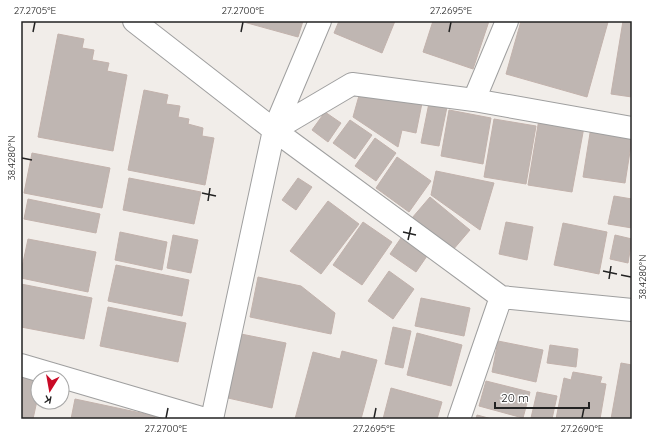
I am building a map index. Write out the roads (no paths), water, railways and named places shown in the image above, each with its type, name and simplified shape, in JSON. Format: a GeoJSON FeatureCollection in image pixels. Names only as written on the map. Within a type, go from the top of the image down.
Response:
{"type":"FeatureCollection","features":[{"type":"Feature","properties":{"kind":"street"},"geometry":{"type":"LineString","coordinates":[[135,21],[274,130],[501,297],[632,310]]}},
{"type":"Feature","properties":{"kind":"street"},"geometry":{"type":"LineString","coordinates":[[212,419],[274,130],[320,21]]}},
{"type":"Feature","properties":{"kind":"street"},"geometry":{"type":"LineString","coordinates":[[474,100],[507,21]]}},
{"type":"Feature","properties":{"kind":"street"},"geometry":{"type":"LineString","coordinates":[[274,130],[352,84],[474,100],[632,128]]}},
{"type":"Feature","properties":{"kind":"street"},"geometry":{"type":"LineString","coordinates":[[459,419],[501,297]]}},
{"type":"Feature","properties":{"kind":"street"},"geometry":{"type":"LineString","coordinates":[[21,365],[205,419]]}}]}
